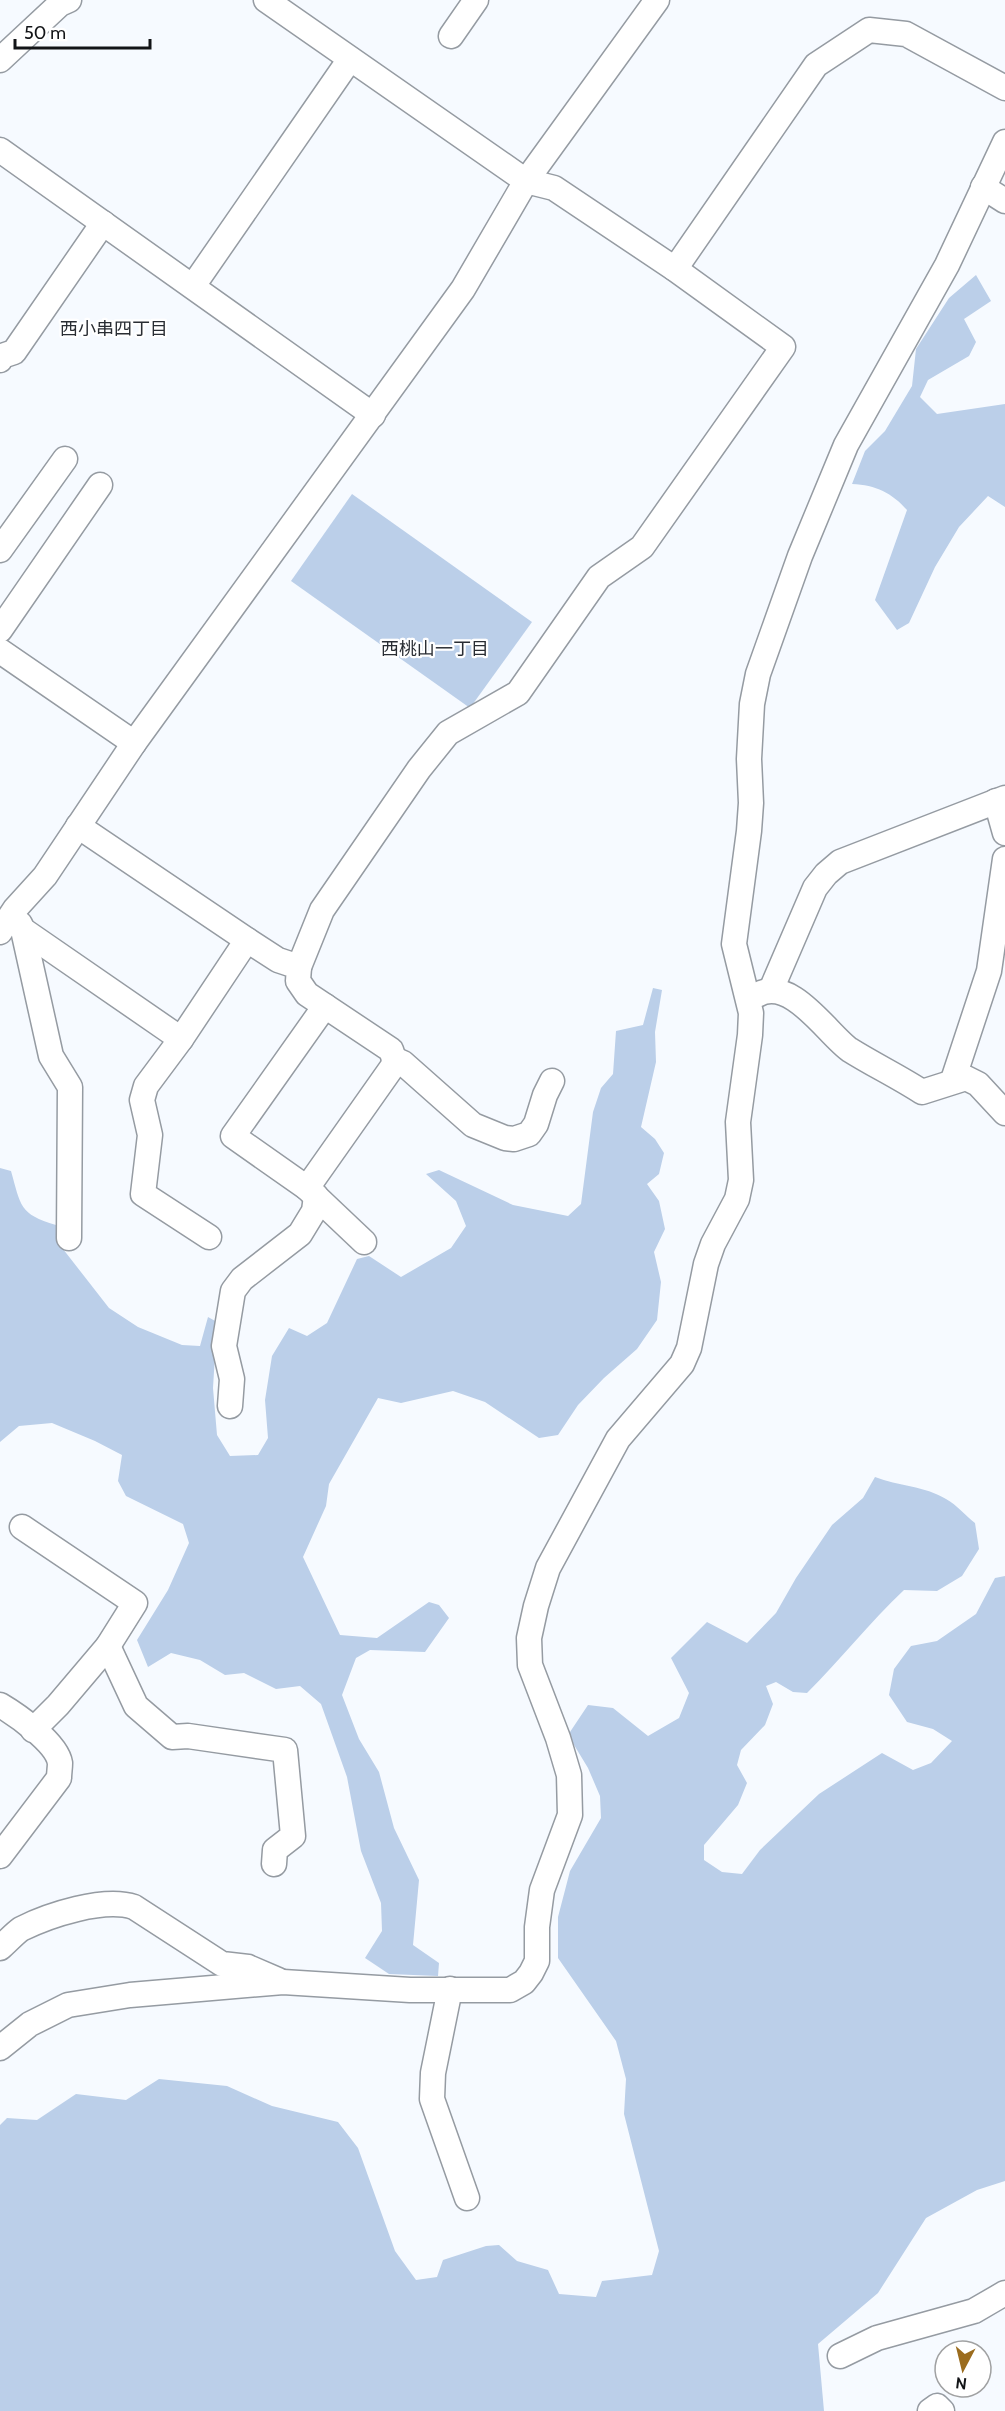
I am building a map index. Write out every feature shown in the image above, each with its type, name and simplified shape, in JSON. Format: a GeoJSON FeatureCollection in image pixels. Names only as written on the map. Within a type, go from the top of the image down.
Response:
{"type":"FeatureCollection","features":[{"type":"Feature","properties":{"kind":"street"},"geometry":{"type":"LineString","coordinates":[[0,60],[60,4],[69,0]]}},
{"type":"Feature","properties":{"kind":"street"},"geometry":{"type":"LineString","coordinates":[[230,1406],[232,1379],[224,1346],[233,1291],[242,1279],[300,1234],[314,1211],[311,1192],[393,1066],[394,1059],[391,1050],[307,994],[298,981],[299,967],[322,910],[418,769],[448,733],[518,693],[599,577],[642,547],[783,347],[675,269],[554,188],[526,181],[266,0]]}},
{"type":"Feature","properties":{"kind":"street"},"geometry":{"type":"LineString","coordinates":[[451,36],[476,0]]}},
{"type":"Feature","properties":{"kind":"street"},"geometry":{"type":"LineString","coordinates":[[9,918],[45,876],[134,743],[462,289],[526,181],[657,0]]}},
{"type":"Feature","properties":{"kind":"street"},"geometry":{"type":"LineString","coordinates":[[675,269],[816,65],[869,30],[906,34],[1005,88]]}},
{"type":"Feature","properties":{"kind":"street"},"geometry":{"type":"LineString","coordinates":[[193,286],[350,59]]}},
{"type":"Feature","properties":{"kind":"street"},"geometry":{"type":"LineString","coordinates":[[0,2048],[30,2024],[68,2005],[130,1995],[283,1982],[410,1990],[510,1990],[525,1982],[537,1960],[537,1927],[542,1890],[570,1815],[569,1775],[558,1738],[530,1665],[529,1638],[548,1568],[576,1514],[618,1439],[682,1364],[689,1348],[706,1264],[713,1244],[737,1199],[741,1180],[738,1122],[751,1013],[734,944],[749,831],[752,704],[758,674],[772,630],[846,445],[947,265],[1005,142]]}},
{"type":"Feature","properties":{"kind":"street"},"geometry":{"type":"LineString","coordinates":[[0,150],[373,415]]}},
{"type":"Feature","properties":{"kind":"street"},"geometry":{"type":"LineString","coordinates":[[983,187],[1005,201]]}},
{"type":"Feature","properties":{"kind":"street"},"geometry":{"type":"LineString","coordinates":[[0,360],[2,356],[14,352],[103,222]]}},
{"type":"Feature","properties":{"kind":"street"},"geometry":{"type":"LineString","coordinates":[[0,550],[65,459]]}},
{"type":"Feature","properties":{"kind":"street"},"geometry":{"type":"LineString","coordinates":[[0,630],[100,485]]}},
{"type":"Feature","properties":{"kind":"street"},"geometry":{"type":"LineString","coordinates":[[0,651],[134,743]]}},
{"type":"Feature","properties":{"kind":"street"},"geometry":{"type":"LineString","coordinates":[[771,990],[807,904],[826,874],[840,862],[1000,799],[1005,833]]}},
{"type":"Feature","properties":{"kind":"street"},"geometry":{"type":"LineString","coordinates":[[78,826],[278,960],[299,967]]}},
{"type":"Feature","properties":{"kind":"street"},"geometry":{"type":"LineString","coordinates":[[953,1080],[988,971],[1005,859]]}},
{"type":"Feature","properties":{"kind":"street"},"geometry":{"type":"LineString","coordinates":[[9,918],[181,1039]]}},
{"type":"Feature","properties":{"kind":"street"},"geometry":{"type":"LineString","coordinates":[[9,918],[51,1056],[70,1087],[69,1238]]}},
{"type":"Feature","properties":{"kind":"street"},"geometry":{"type":"LineString","coordinates":[[209,1237],[143,1194],[150,1136],[142,1100],[146,1086],[181,1039],[247,940]]}},
{"type":"Feature","properties":{"kind":"street"},"geometry":{"type":"LineString","coordinates":[[747,1000],[771,990],[784,994],[813,1012],[848,1048],[922,1092],[953,1080],[966,1078],[995,1098]]}},
{"type":"Feature","properties":{"kind":"street"},"geometry":{"type":"LineString","coordinates":[[325,1006],[233,1136],[311,1192],[364,1242]]}},
{"type":"Feature","properties":{"kind":"street"},"geometry":{"type":"LineString","coordinates":[[973,1016],[974,1056],[995,1098]]}},
{"type":"Feature","properties":{"kind":"street"},"geometry":{"type":"LineString","coordinates":[[394,1059],[403,1063],[473,1125],[505,1138],[514,1139],[529,1134],[536,1124],[544,1095],[552,1081]]}},
{"type":"Feature","properties":{"kind":"street"},"geometry":{"type":"LineString","coordinates":[[22,1527],[135,1603],[108,1646],[58,1705],[33,1730]]}},
{"type":"Feature","properties":{"kind":"street"},"geometry":{"type":"LineString","coordinates":[[108,1646],[136,1706],[172,1737],[188,1736],[285,1750],[293,1836],[276,1850],[274,1864]]}},
{"type":"Feature","properties":{"kind":"street"},"geometry":{"type":"LineString","coordinates":[[0,1705],[17,1715],[33,1730],[54,1750],[60,1762],[59,1778],[0,1856]]}},
{"type":"Feature","properties":{"kind":"street"},"geometry":{"type":"LineString","coordinates":[[0,1948],[19,1930],[60,1914],[122,1903],[134,1907],[222,1964],[248,1967],[283,1982]]}},
{"type":"Feature","properties":{"kind":"street"},"geometry":{"type":"LineString","coordinates":[[450,1989],[433,2073],[432,2098],[467,2198]]}},
{"type":"Feature","properties":{"kind":"street"},"geometry":{"type":"LineString","coordinates":[[840,2356],[877,2338],[974,2311],[1005,2293]]}},
{"type":"Feature","properties":{"kind":"street"},"geometry":{"type":"LineString","coordinates":[[930,2411],[937,2406],[942,2411]]}},
{"type":"Feature","properties":{"kind":"shaded area"},"geometry":{"type":"Polygon","coordinates":[[[976,275],[991,301],[964,319],[976,342],[969,356],[928,380],[920,397],[937,414],[1005,404],[1005,507],[988,496],[959,527],[935,567],[909,623],[897,630],[875,600],[907,510],[883,491],[852,484],[865,451],[885,431],[912,386],[916,349],[949,298],[976,275]]]}},
{"type":"Feature","properties":{"kind":"shaded area"},"geometry":{"type":"Polygon","coordinates":[[[352,494],[532,622],[470,708],[291,581],[352,494]]]}},
{"type":"Feature","properties":{"kind":"shaded area"},"geometry":{"type":"Polygon","coordinates":[[[653,988],[662,990],[655,1032],[656,1062],[641,1127],[655,1139],[664,1153],[659,1174],[647,1184],[659,1201],[665,1229],[654,1252],[661,1282],[657,1320],[637,1349],[578,1405],[558,1435],[539,1438],[485,1402],[453,1391],[401,1403],[378,1398],[329,1484],[326,1506],[303,1557],[340,1635],[377,1638],[429,1602],[439,1605],[449,1618],[425,1652],[370,1650],[356,1658],[342,1695],[359,1739],[379,1772],[394,1828],[419,1880],[413,1945],[439,1963],[438,1976],[389,1974],[365,1958],[382,1931],[381,1903],[361,1851],[347,1777],[321,1704],[300,1686],[276,1689],[244,1673],[225,1675],[200,1660],[171,1653],[148,1667],[137,1640],[168,1590],[189,1543],[183,1524],[126,1496],[118,1481],[122,1455],[95,1441],[52,1423],[19,1426],[0,1442],[0,1168],[11,1171],[23,1207],[35,1217],[56,1225],[63,1249],[109,1308],[138,1327],[182,1345],[200,1346],[208,1317],[217,1322],[213,1388],[217,1435],[230,1456],[258,1455],[268,1438],[265,1400],[272,1356],[289,1328],[307,1336],[327,1323],[357,1259],[369,1256],[401,1277],[451,1248],[466,1226],[456,1201],[426,1174],[439,1170],[513,1205],[568,1216],[581,1204],[593,1112],[601,1088],[613,1074],[616,1031],[643,1025],[653,988]]]}},
{"type":"Feature","properties":{"kind":"shaded area"},"geometry":{"type":"Polygon","coordinates":[[[875,1477],[929,1491],[950,1501],[975,1523],[979,1549],[962,1576],[937,1591],[904,1590],[807,1693],[793,1692],[776,1682],[766,1686],[773,1704],[765,1725],[741,1750],[737,1765],[747,1783],[738,1805],[704,1845],[704,1860],[722,1872],[742,1874],[760,1850],[819,1794],[882,1753],[913,1770],[931,1763],[952,1741],[933,1729],[907,1722],[889,1695],[894,1669],[911,1646],[937,1641],[976,1614],[995,1578],[1005,1576],[1005,2181],[977,2190],[926,2218],[878,2293],[818,2344],[824,2411],[0,2411],[0,2125],[7,2118],[37,2120],[76,2094],[126,2100],[159,2079],[227,2086],[272,2106],[338,2122],[358,2148],[395,2251],[416,2280],[437,2277],[443,2260],[486,2246],[499,2245],[517,2261],[548,2270],[559,2294],[596,2297],[602,2281],[652,2275],[659,2251],[624,2114],[626,2079],[616,2041],[558,1958],[558,1917],[570,1871],[601,1818],[600,1796],[588,1768],[568,1735],[588,1705],[613,1708],[648,1736],[679,1718],[689,1693],[671,1658],[707,1622],[747,1643],[776,1613],[796,1578],[832,1525],[863,1498],[875,1477]]]}},
{"type":"Feature","properties":{"kind":"district","name":"西小串四丁目"},"geometry":{"type":"Point","coordinates":[114,329]}},
{"type":"Feature","properties":{"kind":"district","name":"西桃山一丁目"},"geometry":{"type":"Point","coordinates":[435,649]}}]}
